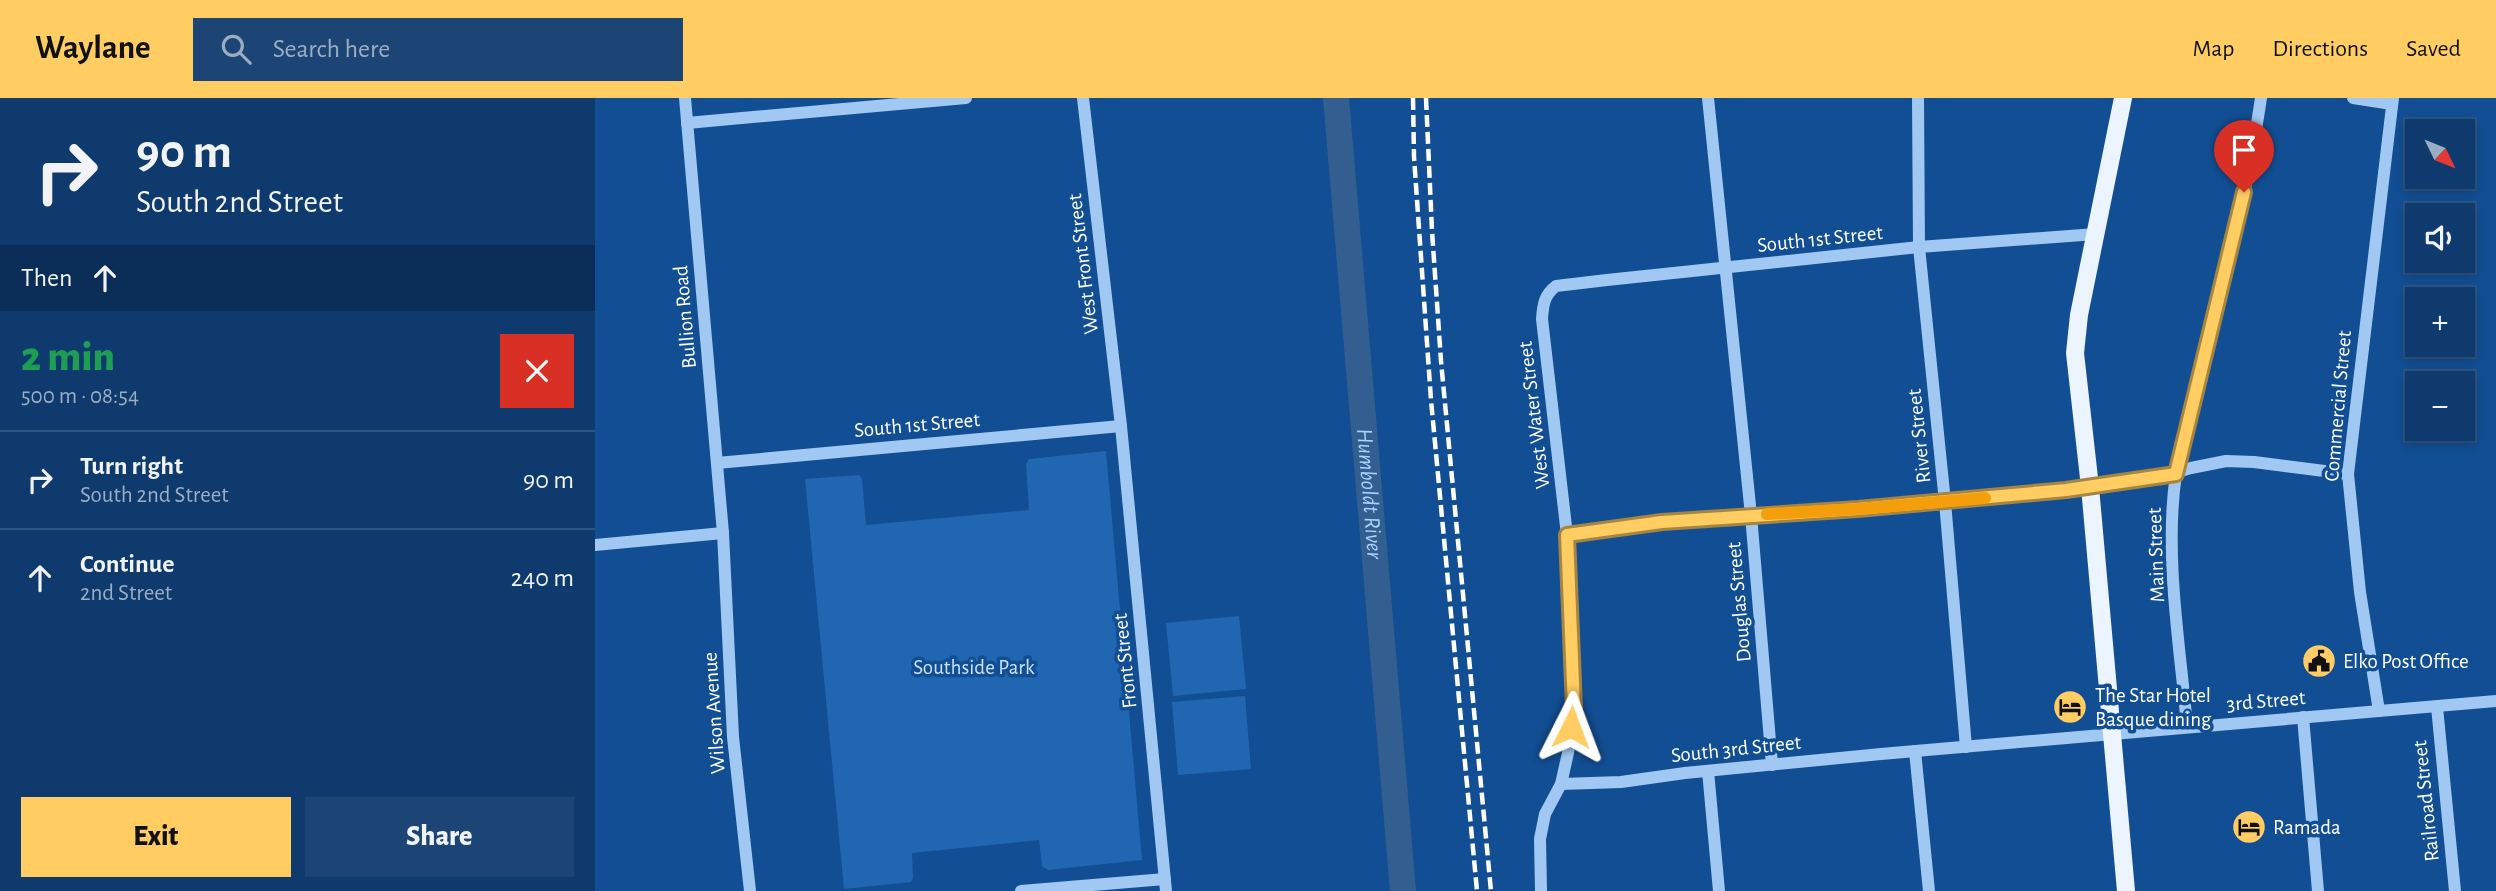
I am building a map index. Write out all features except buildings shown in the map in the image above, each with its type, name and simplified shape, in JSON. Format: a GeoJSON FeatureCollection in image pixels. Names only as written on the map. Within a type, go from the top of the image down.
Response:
{"type":"FeatureCollection","features":[{"type":"Feature","properties":{"kind":"main road"},"geometry":{"type":"LineString","coordinates":[[2123,98],[2079,315],[2075,352],[2091,487],[2126,891]]}},
{"type":"Feature","properties":{"kind":"street","name":"Bullion Road"},"geometry":{"type":"LineString","coordinates":[[685,98],[723,533]]}},
{"type":"Feature","properties":{"kind":"street"},"geometry":{"type":"LineString","coordinates":[[687,123],[966,98]]}},
{"type":"Feature","properties":{"kind":"street","name":"West Front Street"},"geometry":{"type":"LineString","coordinates":[[1083,98],[1121,426]]}},
{"type":"Feature","properties":{"kind":"street","name":"Douglas Street"},"geometry":{"type":"LineString","coordinates":[[1708,98],[1751,515],[1772,765]]}},
{"type":"Feature","properties":{"kind":"street","name":"River Street"},"geometry":{"type":"LineString","coordinates":[[1918,98],[1919,247],[1966,747]]}},
{"type":"Feature","properties":{"kind":"street","name":"Main Street"},"geometry":{"type":"LineString","coordinates":[[2187,726],[2172,552],[2171,508],[2176,474],[2235,233],[2262,98]]}},
{"type":"Feature","properties":{"kind":"street"},"geometry":{"type":"LineString","coordinates":[[2354,98],[2393,101]]}},
{"type":"Feature","properties":{"kind":"street","name":"Commercial Street"},"geometry":{"type":"LineString","coordinates":[[2379,711],[2360,592],[2347,474],[2393,101]]}},
{"type":"Feature","properties":{"kind":"street","name":"South 1st Street"},"geometry":{"type":"LineString","coordinates":[[1549,291],[1556,286],[1607,279],[1919,247],[2096,234]]}},
{"type":"Feature","properties":{"kind":"street","name":"West Water Street"},"geometry":{"type":"LineString","coordinates":[[1541,891],[1540,839],[1545,814],[1561,784],[1574,708],[1567,535],[1542,319],[1543,303],[1549,291]]}},
{"type":"Feature","properties":{"kind":"street","name":"South 1st Street"},"geometry":{"type":"LineString","coordinates":[[717,463],[1121,426]]}},
{"type":"Feature","properties":{"kind":"street","name":"Front Street"},"geometry":{"type":"LineString","coordinates":[[1121,426],[1165,885]]}},
{"type":"Feature","properties":{"kind":"street"},"geometry":{"type":"LineString","coordinates":[[1567,535],[1662,522],[1945,502],[2091,487],[2176,474],[2226,461],[2347,474]]}},
{"type":"Feature","properties":{"kind":"street"},"geometry":{"type":"LineString","coordinates":[[595,545],[723,533]]}},
{"type":"Feature","properties":{"kind":"street","name":"Wilson Avenue"},"geometry":{"type":"LineString","coordinates":[[723,533],[733,737],[750,891]]}},
{"type":"Feature","properties":{"kind":"street","name":"3rd Street"},"geometry":{"type":"LineString","coordinates":[[1915,751],[2496,701]]}},
{"type":"Feature","properties":{"kind":"street","name":"Railroad Street"},"geometry":{"type":"LineString","coordinates":[[2437,707],[2455,891]]}},
{"type":"Feature","properties":{"kind":"street"},"geometry":{"type":"LineString","coordinates":[[2303,717],[2318,891]]}},
{"type":"Feature","properties":{"kind":"street"},"geometry":{"type":"LineString","coordinates":[[1915,751],[1929,891]]}},
{"type":"Feature","properties":{"kind":"street","name":"South 3rd Street"},"geometry":{"type":"LineString","coordinates":[[1561,784],[1621,782],[1915,751]]}},
{"type":"Feature","properties":{"kind":"street"},"geometry":{"type":"LineString","coordinates":[[1708,771],[1719,891]]}},
{"type":"Feature","properties":{"kind":"street"},"geometry":{"type":"LineString","coordinates":[[1021,891],[1165,885]]}},
{"type":"Feature","properties":{"kind":"green space","name":"Southside Park"},"geometry":{"type":"Polygon","coordinates":[[[1106,451],[1142,860],[1048,870],[1042,866],[1039,840],[912,853],[911,882],[844,889],[805,479],[859,475],[862,479],[866,525],[1029,510],[1026,464],[1029,459],[1106,451]]]}},
{"type":"Feature","properties":{"kind":"green space"},"geometry":{"type":"Polygon","coordinates":[[[1239,616],[1246,689],[1173,696],[1166,623],[1239,616]]]}},
{"type":"Feature","properties":{"kind":"green space"},"geometry":{"type":"Polygon","coordinates":[[[1245,696],[1251,769],[1178,775],[1172,702],[1245,696]]]}},
{"type":"Feature","properties":{"kind":"waterway","name":"Humboldt River"},"geometry":{"type":"LineString","coordinates":[[1336,98],[1403,891]]}},
{"type":"Feature","properties":{"kind":"railway"},"geometry":{"type":"LineString","coordinates":[[1413,98],[1414,157],[1431,400],[1477,891]]}},
{"type":"Feature","properties":{"kind":"railway"},"geometry":{"type":"LineString","coordinates":[[1426,98],[1441,361],[1491,891]]}},
{"type":"Feature","properties":{"kind":"slow traffic"},"geometry":{"type":"LineString","coordinates":[[1767,514],[1985,498]]}},
{"type":"Feature","properties":{"kind":"place","name":"Elko Post Office"},"geometry":{"type":"Point","coordinates":[2319,661]}},
{"type":"Feature","properties":{"kind":"place","name":"The Star Hotel Basque dining"},"geometry":{"type":"Point","coordinates":[2070,707]}},
{"type":"Feature","properties":{"kind":"place","name":"Ramada"},"geometry":{"type":"Point","coordinates":[2249,827]}},
{"type":"Feature","properties":{"kind":"route"},"geometry":{"type":"LineString","coordinates":[[1571,727],[1574,708],[1567,535],[1662,522],[1858,509],[2066,490],[2176,474],[2244,192]]}}]}
